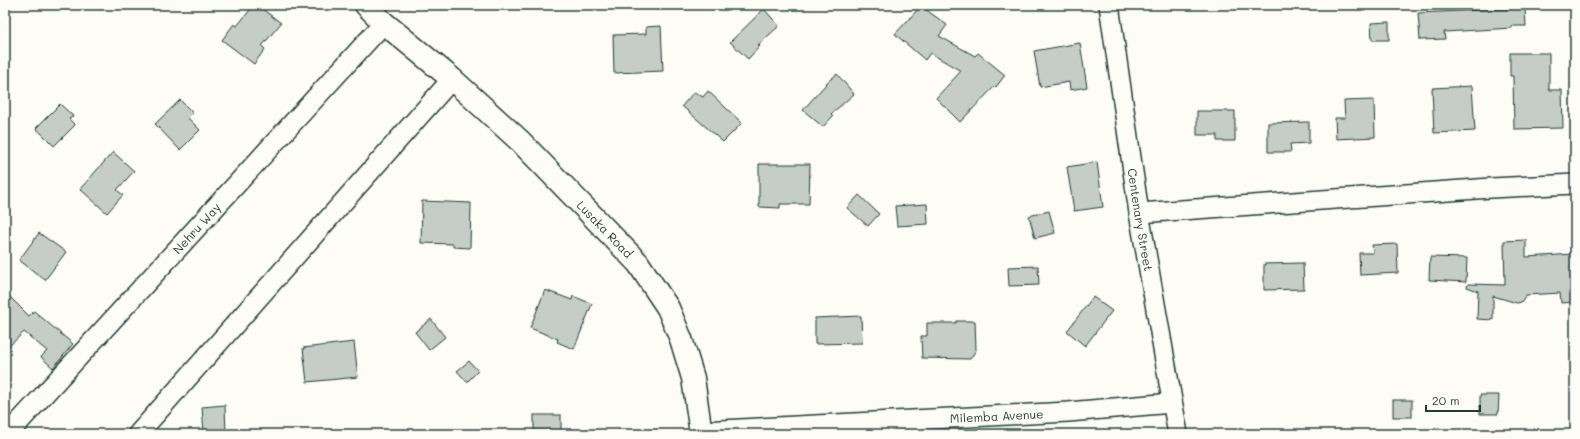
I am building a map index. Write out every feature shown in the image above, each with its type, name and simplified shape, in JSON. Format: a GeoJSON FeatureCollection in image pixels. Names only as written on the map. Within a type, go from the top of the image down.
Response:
{"type":"FeatureCollection","features":[{"type":"Feature","properties":{"kind":"highway","name":"Lusaka Road"},"geometry":{"type":"LineString","coordinates":[[366,5],[384,23],[452,79],[520,141],[638,263],[668,308],[681,339],[693,378],[701,432]]}},
{"type":"Feature","properties":{"kind":"street","name":"Centenary Street"},"geometry":{"type":"LineString","coordinates":[[1109,5],[1140,213],[1178,434]]}},
{"type":"Feature","properties":{"kind":"street","name":"Nehru Way"},"geometry":{"type":"LineString","coordinates":[[8,434],[384,23]]}},
{"type":"Feature","properties":{"kind":"street"},"geometry":{"type":"LineString","coordinates":[[138,434],[452,79]]}},
{"type":"Feature","properties":{"kind":"street"},"geometry":{"type":"LineString","coordinates":[[1140,213],[1491,188],[1575,184]]}},
{"type":"Feature","properties":{"kind":"street","name":"Milemba Avenue"},"geometry":{"type":"LineString","coordinates":[[701,432],[1068,412],[1172,403]]}},
{"type":"Feature","properties":{"kind":"building"},"geometry":{"type":"Polygon","coordinates":[[[254,5],[257,5],[281,23],[262,46],[265,49],[254,64],[222,40],[234,24],[237,26],[254,5]]]}},
{"type":"Feature","properties":{"kind":"building"},"geometry":{"type":"Polygon","coordinates":[[[921,6],[947,25],[939,36],[975,56],[978,53],[1005,75],[996,87],[995,86],[960,122],[936,98],[961,71],[930,53],[925,60],[895,34],[921,6]]]}},
{"type":"Feature","properties":{"kind":"building"},"geometry":{"type":"Polygon","coordinates":[[[1525,8],[1526,26],[1444,32],[1445,39],[1420,40],[1418,13],[1525,8]]]}},
{"type":"Feature","properties":{"kind":"building"},"geometry":{"type":"Polygon","coordinates":[[[764,9],[779,26],[758,45],[760,46],[748,59],[730,42],[764,9]]]}},
{"type":"Feature","properties":{"kind":"building"},"geometry":{"type":"Polygon","coordinates":[[[1389,22],[1389,40],[1372,40],[1371,23],[1389,22]]]}},
{"type":"Feature","properties":{"kind":"building"},"geometry":{"type":"Polygon","coordinates":[[[661,26],[663,71],[614,73],[613,35],[646,34],[646,27],[661,26]]]}},
{"type":"Feature","properties":{"kind":"building"},"geometry":{"type":"Polygon","coordinates":[[[1080,43],[1087,87],[1070,90],[1069,82],[1040,87],[1034,51],[1080,43]]]}},
{"type":"Feature","properties":{"kind":"building"},"geometry":{"type":"Polygon","coordinates":[[[1510,53],[1549,53],[1549,90],[1562,90],[1563,128],[1514,129],[1513,76],[1510,76],[1510,53]]]}},
{"type":"Feature","properties":{"kind":"building"},"geometry":{"type":"Polygon","coordinates":[[[837,74],[854,94],[831,114],[833,116],[823,127],[803,110],[825,84],[837,74]]]}},
{"type":"Feature","properties":{"kind":"building"},"geometry":{"type":"Polygon","coordinates":[[[1472,86],[1475,131],[1434,133],[1432,88],[1472,86]]]}},
{"type":"Feature","properties":{"kind":"building"},"geometry":{"type":"Polygon","coordinates":[[[708,91],[742,123],[723,142],[682,106],[694,92],[703,97],[708,91]]]}},
{"type":"Feature","properties":{"kind":"building"},"geometry":{"type":"Polygon","coordinates":[[[180,100],[193,113],[188,118],[200,130],[180,150],[155,124],[180,100]]]}},
{"type":"Feature","properties":{"kind":"building"},"geometry":{"type":"Polygon","coordinates":[[[1374,100],[1375,137],[1336,139],[1335,118],[1345,118],[1344,101],[1374,100]]]}},
{"type":"Feature","properties":{"kind":"building"},"geometry":{"type":"Polygon","coordinates":[[[60,104],[73,116],[69,119],[75,125],[54,146],[36,128],[60,104]]]}},
{"type":"Feature","properties":{"kind":"building"},"geometry":{"type":"Polygon","coordinates":[[[1197,111],[1235,111],[1235,141],[1217,141],[1217,135],[1197,135],[1197,111]]]}},
{"type":"Feature","properties":{"kind":"building"},"geometry":{"type":"Polygon","coordinates":[[[1309,122],[1309,143],[1290,144],[1291,152],[1268,152],[1268,123],[1309,122]]]}},
{"type":"Feature","properties":{"kind":"building"},"geometry":{"type":"Polygon","coordinates":[[[113,152],[134,171],[117,190],[123,195],[107,213],[80,189],[113,152]]]}},
{"type":"Feature","properties":{"kind":"building"},"geometry":{"type":"Polygon","coordinates":[[[1097,162],[1103,207],[1074,211],[1067,167],[1097,162]]]}},
{"type":"Feature","properties":{"kind":"building"},"geometry":{"type":"Polygon","coordinates":[[[759,164],[810,164],[809,204],[780,204],[780,208],[759,207],[759,164]]]}},
{"type":"Feature","properties":{"kind":"building"},"geometry":{"type":"Polygon","coordinates":[[[859,195],[879,214],[868,226],[847,208],[859,195]]]}},
{"type":"Feature","properties":{"kind":"building"},"geometry":{"type":"Polygon","coordinates":[[[422,201],[471,203],[470,248],[453,247],[453,244],[421,243],[422,201]]]}},
{"type":"Feature","properties":{"kind":"building"},"geometry":{"type":"Polygon","coordinates":[[[927,204],[928,224],[897,226],[895,206],[927,204]]]}},
{"type":"Feature","properties":{"kind":"building"},"geometry":{"type":"Polygon","coordinates":[[[1049,211],[1055,233],[1035,238],[1029,216],[1049,211]]]}},
{"type":"Feature","properties":{"kind":"building"},"geometry":{"type":"Polygon","coordinates":[[[39,233],[66,252],[45,280],[19,260],[39,233]]]}},
{"type":"Feature","properties":{"kind":"building"},"geometry":{"type":"Polygon","coordinates":[[[1526,240],[1526,257],[1575,254],[1575,302],[1561,303],[1560,293],[1526,295],[1521,302],[1517,303],[1493,296],[1493,320],[1477,319],[1478,291],[1467,287],[1468,284],[1505,285],[1504,241],[1526,240]]]}},
{"type":"Feature","properties":{"kind":"building"},"geometry":{"type":"Polygon","coordinates":[[[1397,244],[1398,273],[1360,275],[1359,253],[1373,253],[1372,245],[1397,244]]]}},
{"type":"Feature","properties":{"kind":"building"},"geometry":{"type":"Polygon","coordinates":[[[1430,257],[1467,258],[1466,282],[1429,280],[1430,257]]]}},
{"type":"Feature","properties":{"kind":"building"},"geometry":{"type":"Polygon","coordinates":[[[1303,263],[1304,289],[1264,290],[1264,264],[1303,263]]]}},
{"type":"Feature","properties":{"kind":"building"},"geometry":{"type":"Polygon","coordinates":[[[1038,266],[1039,285],[1009,286],[1008,267],[1038,266]]]}},
{"type":"Feature","properties":{"kind":"building"},"geometry":{"type":"Polygon","coordinates":[[[545,290],[572,300],[573,296],[592,304],[574,349],[557,342],[558,339],[530,328],[545,290]]]}},
{"type":"Feature","properties":{"kind":"building"},"geometry":{"type":"Polygon","coordinates":[[[5,292],[29,316],[34,311],[73,344],[53,368],[41,357],[47,351],[24,332],[5,350],[5,292]]]}},
{"type":"Feature","properties":{"kind":"building"},"geometry":{"type":"Polygon","coordinates":[[[1093,297],[1112,311],[1085,346],[1067,331],[1093,297]]]}},
{"type":"Feature","properties":{"kind":"building"},"geometry":{"type":"Polygon","coordinates":[[[861,316],[862,343],[815,344],[815,318],[861,316]]]}},
{"type":"Feature","properties":{"kind":"building"},"geometry":{"type":"Polygon","coordinates":[[[431,319],[445,337],[429,350],[415,332],[431,319]]]}},
{"type":"Feature","properties":{"kind":"building"},"geometry":{"type":"Polygon","coordinates":[[[956,321],[975,321],[976,350],[970,359],[922,358],[921,336],[927,336],[927,323],[956,323],[956,321]]]}},
{"type":"Feature","properties":{"kind":"building"},"geometry":{"type":"Polygon","coordinates":[[[354,342],[358,377],[307,382],[303,348],[354,342]]]}},
{"type":"Feature","properties":{"kind":"building"},"geometry":{"type":"Polygon","coordinates":[[[469,361],[478,371],[467,382],[457,371],[469,361]]]}},
{"type":"Feature","properties":{"kind":"building"},"geometry":{"type":"Polygon","coordinates":[[[1480,395],[1499,395],[1498,414],[1480,414],[1480,395]]]}},
{"type":"Feature","properties":{"kind":"building"},"geometry":{"type":"Polygon","coordinates":[[[1393,400],[1412,400],[1412,417],[1393,417],[1393,400]]]}},
{"type":"Feature","properties":{"kind":"building"},"geometry":{"type":"Polygon","coordinates":[[[225,405],[226,434],[204,434],[202,407],[225,405]]]}},
{"type":"Feature","properties":{"kind":"building"},"geometry":{"type":"Polygon","coordinates":[[[534,415],[561,415],[561,434],[534,434],[534,415]]]}}]}
